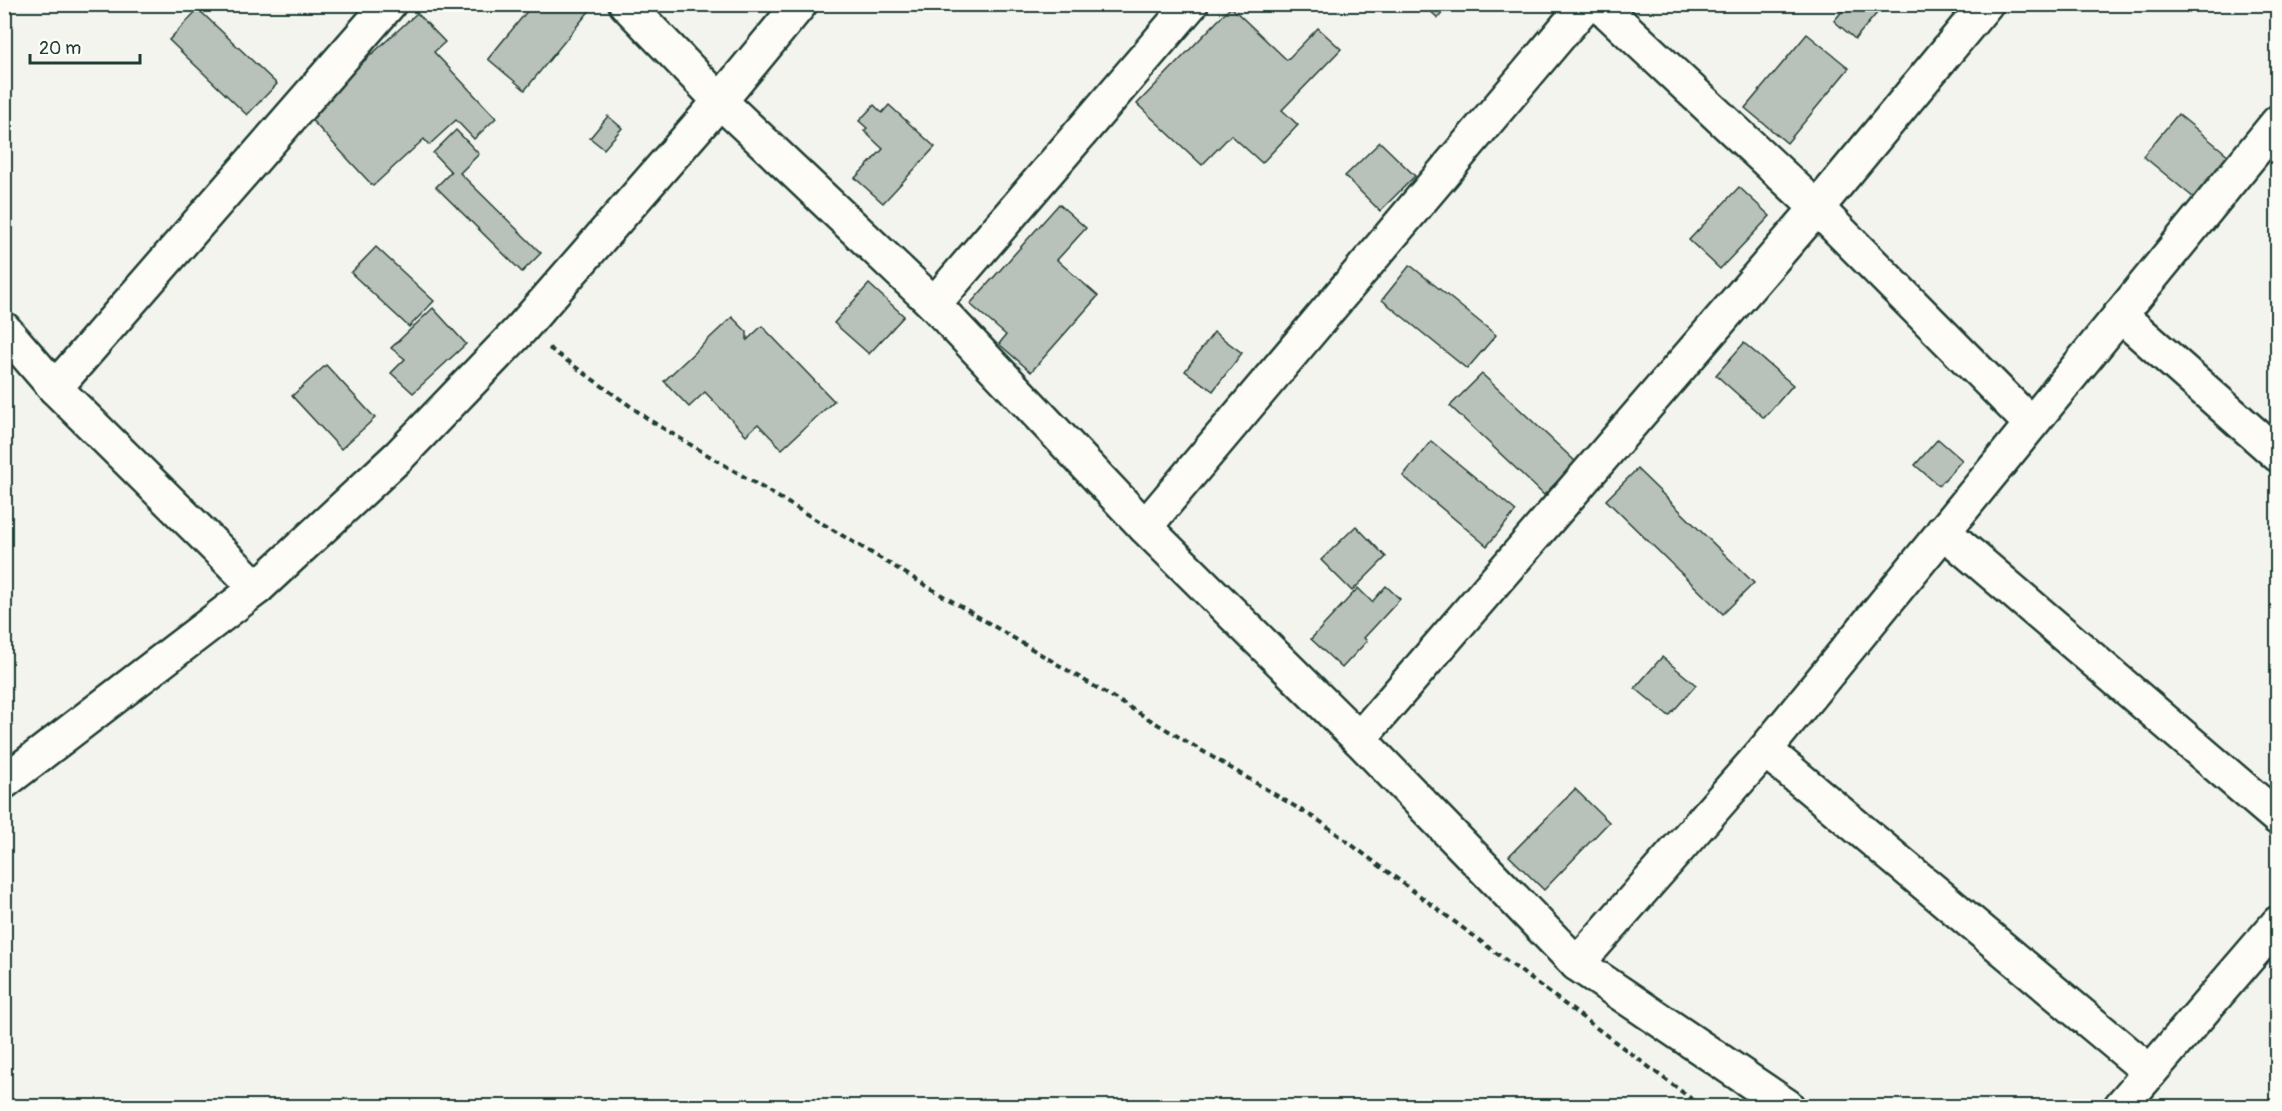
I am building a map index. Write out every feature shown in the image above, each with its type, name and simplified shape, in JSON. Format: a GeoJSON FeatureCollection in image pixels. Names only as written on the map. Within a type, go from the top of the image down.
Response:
{"type":"FeatureCollection","features":[{"type":"Feature","properties":{"kind":"street"},"geometry":{"type":"LineString","coordinates":[[55,388],[389,4]]}},
{"type":"Feature","properties":{"kind":"street"},"geometry":{"type":"LineString","coordinates":[[626,4],[720,101],[934,304],[1145,527],[1359,739],[1577,964],[1787,1107]]}},
{"type":"Feature","properties":{"kind":"street"},"geometry":{"type":"LineString","coordinates":[[4,782],[257,588],[400,455],[522,328],[720,101],[800,4]]}},
{"type":"Feature","properties":{"kind":"street"},"geometry":{"type":"LineString","coordinates":[[934,304],[1191,4]]}},
{"type":"Feature","properties":{"kind":"street"},"geometry":{"type":"LineString","coordinates":[[1145,527],[1586,4]]}},
{"type":"Feature","properties":{"kind":"street"},"geometry":{"type":"LineString","coordinates":[[1599,4],[1817,208],[2031,424]]}},
{"type":"Feature","properties":{"kind":"street"},"geometry":{"type":"LineString","coordinates":[[1359,739],[1817,208],[1986,4]]}},
{"type":"Feature","properties":{"kind":"street"},"geometry":{"type":"LineString","coordinates":[[1577,964],[1765,750],[2277,122]]}},
{"type":"Feature","properties":{"kind":"street"},"geometry":{"type":"LineString","coordinates":[[2120,315],[2277,455]]}},
{"type":"Feature","properties":{"kind":"street"},"geometry":{"type":"LineString","coordinates":[[4,329],[55,388],[257,588]]}},
{"type":"Feature","properties":{"kind":"street"},"geometry":{"type":"LineString","coordinates":[[1943,531],[2277,818]]}},
{"type":"Feature","properties":{"kind":"street"},"geometry":{"type":"LineString","coordinates":[[1765,750],[2150,1072]]}},
{"type":"Feature","properties":{"kind":"street"},"geometry":{"type":"LineString","coordinates":[[2121,1107],[2277,923]]}},
{"type":"Feature","properties":{"kind":"path"},"geometry":{"type":"LineString","coordinates":[[522,328],[651,422],[1321,822],[1701,1107]]}},
{"type":"Feature","properties":{"kind":"building"},"geometry":{"type":"Polygon","coordinates":[[[533,4],[595,4],[525,90],[488,59],[533,4]]]}},
{"type":"Feature","properties":{"kind":"building"},"geometry":{"type":"Polygon","coordinates":[[[1422,4],[1450,4],[1438,18],[1422,4]]]}},
{"type":"Feature","properties":{"kind":"building"},"geometry":{"type":"Polygon","coordinates":[[[1848,4],[1866,4],[1877,13],[1855,39],[1834,21],[1848,4]]]}},
{"type":"Feature","properties":{"kind":"building"},"geometry":{"type":"Polygon","coordinates":[[[1231,7],[1287,60],[1318,28],[1341,49],[1282,110],[1298,125],[1262,163],[1231,135],[1202,165],[1137,104],[1231,7]]]}},
{"type":"Feature","properties":{"kind":"building"},"geometry":{"type":"Polygon","coordinates":[[[198,9],[277,84],[247,115],[169,40],[198,9]]]}},
{"type":"Feature","properties":{"kind":"building"},"geometry":{"type":"Polygon","coordinates":[[[417,13],[445,42],[434,52],[496,118],[474,139],[456,120],[429,145],[424,139],[373,186],[306,114],[417,13]]]}},
{"type":"Feature","properties":{"kind":"building"},"geometry":{"type":"Polygon","coordinates":[[[1807,34],[1849,68],[1787,143],[1745,108],[1807,34]]]}},
{"type":"Feature","properties":{"kind":"building"},"geometry":{"type":"Polygon","coordinates":[[[874,105],[882,113],[889,105],[935,147],[883,203],[855,178],[883,149],[864,131],[867,128],[859,121],[874,105]]]}},
{"type":"Feature","properties":{"kind":"building"},"geometry":{"type":"Polygon","coordinates":[[[2178,114],[2229,156],[2194,198],[2143,156],[2178,114]]]}},
{"type":"Feature","properties":{"kind":"building"},"geometry":{"type":"Polygon","coordinates":[[[608,116],[622,128],[604,149],[590,138],[608,116]]]}},
{"type":"Feature","properties":{"kind":"building"},"geometry":{"type":"Polygon","coordinates":[[[456,130],[479,154],[460,173],[541,253],[522,272],[436,187],[451,172],[433,153],[456,130]]]}},
{"type":"Feature","properties":{"kind":"building"},"geometry":{"type":"Polygon","coordinates":[[[1380,142],[1415,176],[1380,211],[1345,176],[1380,142]]]}},
{"type":"Feature","properties":{"kind":"building"},"geometry":{"type":"Polygon","coordinates":[[[1739,187],[1770,216],[1720,269],[1689,240],[1739,187]]]}},
{"type":"Feature","properties":{"kind":"building"},"geometry":{"type":"Polygon","coordinates":[[[1059,204],[1086,228],[1057,260],[1098,296],[1031,372],[999,344],[1006,335],[970,304],[1059,204]]]}},
{"type":"Feature","properties":{"kind":"building"},"geometry":{"type":"Polygon","coordinates":[[[376,247],[434,301],[409,327],[351,273],[376,247]]]}},
{"type":"Feature","properties":{"kind":"building"},"geometry":{"type":"Polygon","coordinates":[[[1410,265],[1496,335],[1467,369],[1382,300],[1410,265]]]}},
{"type":"Feature","properties":{"kind":"building"},"geometry":{"type":"Polygon","coordinates":[[[869,284],[904,316],[869,354],[834,323],[869,284]]]}},
{"type":"Feature","properties":{"kind":"building"},"geometry":{"type":"Polygon","coordinates":[[[433,308],[466,344],[413,393],[391,373],[405,359],[391,348],[433,308]]]}},
{"type":"Feature","properties":{"kind":"building"},"geometry":{"type":"Polygon","coordinates":[[[732,317],[747,332],[747,340],[762,326],[834,401],[782,449],[758,424],[746,435],[705,392],[689,407],[664,381],[732,317]]]}},
{"type":"Feature","properties":{"kind":"building"},"geometry":{"type":"Polygon","coordinates":[[[1214,332],[1242,353],[1213,391],[1185,371],[1214,332]]]}},
{"type":"Feature","properties":{"kind":"building"},"geometry":{"type":"Polygon","coordinates":[[[1744,343],[1793,385],[1764,418],[1716,375],[1744,343]]]}},
{"type":"Feature","properties":{"kind":"building"},"geometry":{"type":"Polygon","coordinates":[[[326,365],[375,418],[341,449],[292,396],[326,365]]]}},
{"type":"Feature","properties":{"kind":"building"},"geometry":{"type":"Polygon","coordinates":[[[1482,374],[1576,462],[1544,495],[1450,406],[1482,374]]]}},
{"type":"Feature","properties":{"kind":"building"},"geometry":{"type":"Polygon","coordinates":[[[1938,439],[1962,460],[1939,486],[1915,465],[1938,439]]]}},
{"type":"Feature","properties":{"kind":"building"},"geometry":{"type":"Polygon","coordinates":[[[1431,441],[1516,511],[1487,546],[1403,476],[1431,441]]]}},
{"type":"Feature","properties":{"kind":"building"},"geometry":{"type":"Polygon","coordinates":[[[1637,469],[1754,583],[1723,614],[1606,500],[1637,469]]]}},
{"type":"Feature","properties":{"kind":"building"},"geometry":{"type":"Polygon","coordinates":[[[1356,526],[1386,557],[1352,591],[1321,560],[1356,526]]]}},
{"type":"Feature","properties":{"kind":"building"},"geometry":{"type":"Polygon","coordinates":[[[1386,586],[1400,599],[1364,638],[1367,641],[1342,668],[1311,639],[1358,588],[1372,602],[1386,586]]]}},
{"type":"Feature","properties":{"kind":"building"},"geometry":{"type":"Polygon","coordinates":[[[1662,657],[1696,685],[1669,716],[1635,688],[1662,657]]]}},
{"type":"Feature","properties":{"kind":"building"},"geometry":{"type":"Polygon","coordinates":[[[1575,789],[1609,822],[1544,890],[1509,856],[1575,789]]]}}]}
